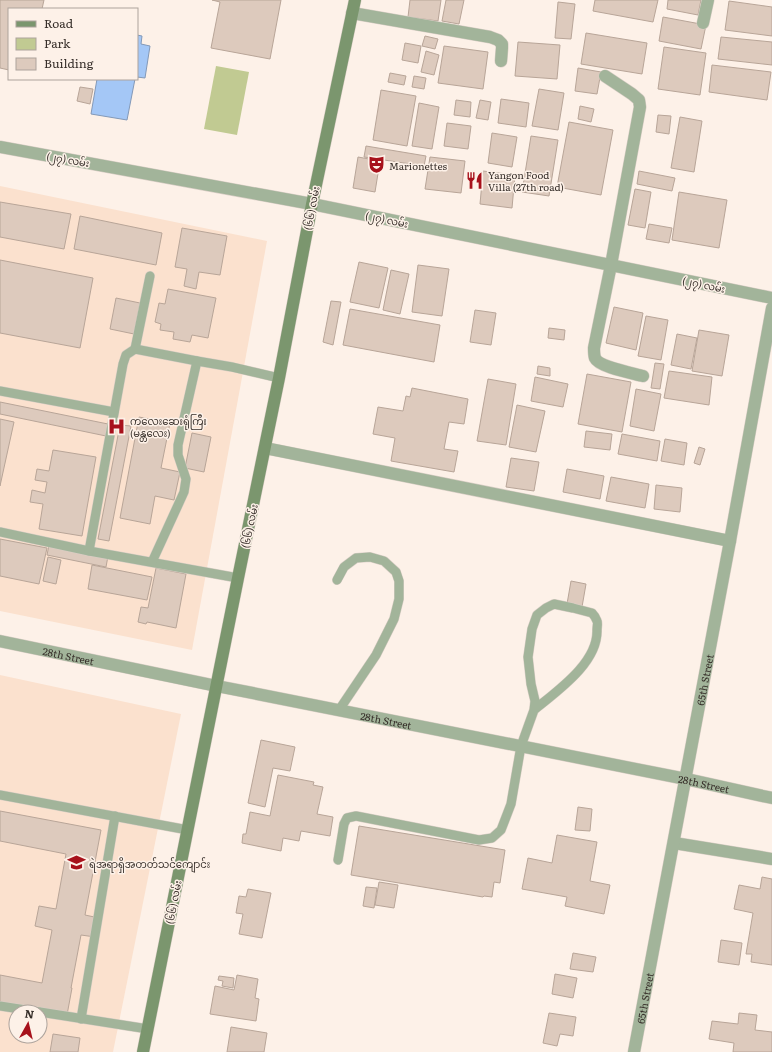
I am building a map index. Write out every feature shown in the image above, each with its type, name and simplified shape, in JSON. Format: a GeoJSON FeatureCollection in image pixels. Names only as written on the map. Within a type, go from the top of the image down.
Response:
{"type":"FeatureCollection","features":[{"type":"Feature","properties":{"kind":"street","name":"(၆၆) လမ်း"},"geometry":{"type":"LineString","coordinates":[[143,1052],[279,378],[312,204],[355,0]]}},
{"type":"Feature","properties":{"kind":"street"},"geometry":{"type":"LineString","coordinates":[[703,23],[708,0]]}},
{"type":"Feature","properties":{"kind":"street"},"geometry":{"type":"LineString","coordinates":[[352,13],[490,37],[498,40],[502,44],[501,61]]}},
{"type":"Feature","properties":{"kind":"street"},"geometry":{"type":"LineString","coordinates":[[605,76],[635,96],[639,100],[640,107],[594,348],[595,357],[599,363],[606,366],[642,376]]}},
{"type":"Feature","properties":{"kind":"street","name":"(၂၇) လမ်း"},"geometry":{"type":"LineString","coordinates":[[0,147],[312,204],[772,298]]}},
{"type":"Feature","properties":{"kind":"street","name":"65th Street"},"geometry":{"type":"LineString","coordinates":[[634,1052],[686,779],[772,308]]}},
{"type":"Feature","properties":{"kind":"street"},"geometry":{"type":"LineString","coordinates":[[265,448],[730,541]]}},
{"type":"Feature","properties":{"kind":"street","name":"28th Street"},"geometry":{"type":"LineString","coordinates":[[0,641],[217,686],[686,779],[772,798]]}},
{"type":"Feature","properties":{"kind":"street"},"geometry":{"type":"LineString","coordinates":[[674,843],[772,859]]}},
{"type":"Feature","properties":{"kind":"lane"},"geometry":{"type":"LineString","coordinates":[[135,349],[150,276]]}},
{"type":"Feature","properties":{"kind":"lane"},"geometry":{"type":"LineString","coordinates":[[89,551],[123,364],[126,355],[135,349],[232,367],[279,378]]}},
{"type":"Feature","properties":{"kind":"lane"},"geometry":{"type":"LineString","coordinates":[[152,562],[184,492],[186,479],[178,455],[178,445],[197,361]]}},
{"type":"Feature","properties":{"kind":"lane"},"geometry":{"type":"LineString","coordinates":[[0,391],[114,412]]}},
{"type":"Feature","properties":{"kind":"lane"},"geometry":{"type":"LineString","coordinates":[[0,532],[89,551],[238,578]]}},
{"type":"Feature","properties":{"kind":"lane"},"geometry":{"type":"LineString","coordinates":[[337,580],[344,567],[356,558],[370,557],[384,562],[396,572],[399,581],[398,599],[394,619],[376,655],[339,710]]}},
{"type":"Feature","properties":{"kind":"lane"},"geometry":{"type":"LineString","coordinates":[[338,860],[344,824],[347,818],[356,816],[479,840],[492,838],[501,830],[510,804],[521,746],[534,710],[535,701],[531,684],[528,657],[532,629],[537,615],[554,604],[592,613],[597,621],[597,634],[594,649],[569,682],[534,710]]}},
{"type":"Feature","properties":{"kind":"lane"},"geometry":{"type":"LineString","coordinates":[[0,795],[188,830]]}},
{"type":"Feature","properties":{"kind":"lane"},"geometry":{"type":"LineString","coordinates":[[81,1019],[116,816]]}},
{"type":"Feature","properties":{"kind":"lane"},"geometry":{"type":"LineString","coordinates":[[48,1014],[148,1029]]}},
{"type":"Feature","properties":{"kind":"shaded area","name":"ကလေးဆေးရုံကြီး (မန္တလေး)"},"geometry":{"type":"Polygon","coordinates":[[[0,186],[267,241],[192,650],[0,611],[0,186]]]}},
{"type":"Feature","properties":{"kind":"shaded area","name":"ရဲအရာရှိအတတ်သင်ကျောင်း"},"geometry":{"type":"Polygon","coordinates":[[[0,675],[181,714],[113,1052],[0,1052],[0,675]]]}},
{"type":"Feature","properties":{"kind":"green space"},"geometry":{"type":"Polygon","coordinates":[[[216,66],[249,72],[237,135],[204,129],[216,66]]]}},
{"type":"Feature","properties":{"kind":"water"},"geometry":{"type":"Polygon","coordinates":[[[138,35],[142,36],[141,44],[150,46],[145,78],[138,77],[138,35]]]}},
{"type":"Feature","properties":{"kind":"water"},"geometry":{"type":"Polygon","coordinates":[[[97,80],[135,80],[127,120],[91,114],[97,80]]]}},
{"type":"Feature","properties":{"kind":"building"},"geometry":{"type":"Polygon","coordinates":[[[0,0],[44,0],[42,8],[8,8],[8,70],[0,68],[0,0]]]}},
{"type":"Feature","properties":{"kind":"building"},"geometry":{"type":"Polygon","coordinates":[[[212,0],[281,0],[270,59],[211,48],[220,2],[212,0]]]}},
{"type":"Feature","properties":{"kind":"building"},"geometry":{"type":"Polygon","coordinates":[[[410,0],[441,0],[438,21],[408,17],[410,0]]]}},
{"type":"Feature","properties":{"kind":"building"},"geometry":{"type":"Polygon","coordinates":[[[446,0],[464,0],[459,24],[442,21],[446,0]]]}},
{"type":"Feature","properties":{"kind":"building"},"geometry":{"type":"Polygon","coordinates":[[[595,0],[658,0],[653,22],[593,11],[595,0]]]}},
{"type":"Feature","properties":{"kind":"building"},"geometry":{"type":"Polygon","coordinates":[[[668,0],[701,0],[698,15],[667,9],[668,0]]]}},
{"type":"Feature","properties":{"kind":"building"},"geometry":{"type":"Polygon","coordinates":[[[729,1],[772,7],[772,36],[725,30],[729,1]]]}},
{"type":"Feature","properties":{"kind":"building"},"geometry":{"type":"Polygon","coordinates":[[[558,2],[575,4],[571,39],[555,38],[558,2]]]}},
{"type":"Feature","properties":{"kind":"building"},"geometry":{"type":"Polygon","coordinates":[[[663,17],[706,25],[701,49],[659,41],[663,17]]]}},
{"type":"Feature","properties":{"kind":"building"},"geometry":{"type":"Polygon","coordinates":[[[586,33],[647,43],[642,74],[581,64],[586,33]]]}},
{"type":"Feature","properties":{"kind":"building"},"geometry":{"type":"Polygon","coordinates":[[[425,36],[438,39],[435,49],[422,46],[425,36]]]}},
{"type":"Feature","properties":{"kind":"building"},"geometry":{"type":"Polygon","coordinates":[[[721,37],[772,42],[772,65],[718,59],[721,37]]]}},
{"type":"Feature","properties":{"kind":"building"},"geometry":{"type":"Polygon","coordinates":[[[518,42],[560,45],[557,79],[515,76],[518,42]]]}},
{"type":"Feature","properties":{"kind":"building"},"geometry":{"type":"Polygon","coordinates":[[[405,43],[421,46],[418,63],[402,60],[405,43]]]}},
{"type":"Feature","properties":{"kind":"building"},"geometry":{"type":"Polygon","coordinates":[[[444,46],[488,52],[483,89],[438,83],[444,46]]]}},
{"type":"Feature","properties":{"kind":"building"},"geometry":{"type":"Polygon","coordinates":[[[664,47],[706,53],[700,95],[658,89],[664,47]]]}},
{"type":"Feature","properties":{"kind":"building"},"geometry":{"type":"Polygon","coordinates":[[[426,51],[439,55],[434,75],[421,72],[426,51]]]}},
{"type":"Feature","properties":{"kind":"building"},"geometry":{"type":"Polygon","coordinates":[[[712,65],[771,72],[767,100],[709,92],[712,65]]]}},
{"type":"Feature","properties":{"kind":"building"},"geometry":{"type":"Polygon","coordinates":[[[578,68],[601,72],[597,94],[575,91],[578,68]]]}},
{"type":"Feature","properties":{"kind":"building"},"geometry":{"type":"Polygon","coordinates":[[[390,73],[406,76],[404,85],[388,82],[390,73]]]}},
{"type":"Feature","properties":{"kind":"building"},"geometry":{"type":"Polygon","coordinates":[[[414,76],[426,78],[424,89],[412,87],[414,76]]]}},
{"type":"Feature","properties":{"kind":"building"},"geometry":{"type":"Polygon","coordinates":[[[80,87],[93,89],[90,104],[77,101],[80,87]]]}},
{"type":"Feature","properties":{"kind":"building"},"geometry":{"type":"Polygon","coordinates":[[[539,89],[564,93],[558,130],[532,126],[539,89]]]}},
{"type":"Feature","properties":{"kind":"building"},"geometry":{"type":"Polygon","coordinates":[[[381,90],[416,96],[407,146],[373,140],[381,90]]]}},
{"type":"Feature","properties":{"kind":"building"},"geometry":{"type":"Polygon","coordinates":[[[501,99],[529,103],[526,127],[498,123],[501,99]]]}},
{"type":"Feature","properties":{"kind":"building"},"geometry":{"type":"Polygon","coordinates":[[[456,100],[471,102],[470,117],[454,115],[456,100]]]}},
{"type":"Feature","properties":{"kind":"building"},"geometry":{"type":"Polygon","coordinates":[[[480,100],[491,102],[488,120],[476,118],[480,100]]]}},
{"type":"Feature","properties":{"kind":"building"},"geometry":{"type":"Polygon","coordinates":[[[419,103],[439,107],[432,149],[412,146],[419,103]]]}},
{"type":"Feature","properties":{"kind":"building"},"geometry":{"type":"Polygon","coordinates":[[[580,106],[594,109],[591,122],[578,119],[580,106]]]}},
{"type":"Feature","properties":{"kind":"building"},"geometry":{"type":"Polygon","coordinates":[[[658,115],[671,116],[669,134],[656,132],[658,115]]]}},
{"type":"Feature","properties":{"kind":"building"},"geometry":{"type":"Polygon","coordinates":[[[680,117],[702,121],[694,172],[671,168],[680,117]]]}},
{"type":"Feature","properties":{"kind":"building"},"geometry":{"type":"Polygon","coordinates":[[[569,122],[613,130],[601,195],[557,187],[569,122]]]}},
{"type":"Feature","properties":{"kind":"building"},"geometry":{"type":"Polygon","coordinates":[[[447,123],[471,126],[468,149],[444,146],[447,123]]]}},
{"type":"Feature","properties":{"kind":"building"},"geometry":{"type":"Polygon","coordinates":[[[492,133],[517,137],[512,167],[488,163],[492,133]]]}},
{"type":"Feature","properties":{"kind":"building"},"geometry":{"type":"Polygon","coordinates":[[[531,136],[558,140],[549,196],[522,192],[531,136]]]}},
{"type":"Feature","properties":{"kind":"building"},"geometry":{"type":"Polygon","coordinates":[[[366,146],[426,156],[424,166],[364,157],[366,146]]]}},
{"type":"Feature","properties":{"kind":"building"},"geometry":{"type":"Polygon","coordinates":[[[358,157],[380,161],[375,192],[353,188],[358,157]]]}},
{"type":"Feature","properties":{"kind":"building"},"geometry":{"type":"Polygon","coordinates":[[[430,157],[465,161],[461,193],[425,189],[430,157]]]}},
{"type":"Feature","properties":{"kind":"building"},"geometry":{"type":"Polygon","coordinates":[[[483,171],[515,175],[512,208],[480,204],[483,171]]]}},
{"type":"Feature","properties":{"kind":"building"},"geometry":{"type":"Polygon","coordinates":[[[639,171],[675,178],[672,191],[637,184],[639,171]]]}},
{"type":"Feature","properties":{"kind":"building"},"geometry":{"type":"Polygon","coordinates":[[[635,189],[651,192],[645,228],[628,225],[635,189]]]}},
{"type":"Feature","properties":{"kind":"building"},"geometry":{"type":"Polygon","coordinates":[[[679,192],[727,200],[719,248],[672,240],[679,192]]]}},
{"type":"Feature","properties":{"kind":"building"},"geometry":{"type":"Polygon","coordinates":[[[0,202],[71,214],[64,249],[0,237],[0,202]]]}},
{"type":"Feature","properties":{"kind":"building"},"geometry":{"type":"Polygon","coordinates":[[[80,216],[162,233],[156,265],[74,249],[80,216]]]}},
{"type":"Feature","properties":{"kind":"building"},"geometry":{"type":"Polygon","coordinates":[[[649,224],[672,228],[669,243],[646,239],[649,224]]]}},
{"type":"Feature","properties":{"kind":"building"},"geometry":{"type":"Polygon","coordinates":[[[182,228],[227,236],[220,275],[199,272],[196,289],[184,286],[187,269],[175,267],[182,228]]]}},
{"type":"Feature","properties":{"kind":"building"},"geometry":{"type":"Polygon","coordinates":[[[0,260],[93,278],[80,348],[0,333],[0,260]]]}},
{"type":"Feature","properties":{"kind":"building"},"geometry":{"type":"Polygon","coordinates":[[[359,262],[388,268],[379,308],[350,302],[359,262]]]}},
{"type":"Feature","properties":{"kind":"building"},"geometry":{"type":"Polygon","coordinates":[[[418,265],[449,269],[442,316],[412,312],[418,265]]]}},
{"type":"Feature","properties":{"kind":"building"},"geometry":{"type":"Polygon","coordinates":[[[391,270],[409,274],[400,314],[383,310],[391,270]]]}},
{"type":"Feature","properties":{"kind":"building"},"geometry":{"type":"Polygon","coordinates":[[[168,289],[216,298],[208,338],[192,335],[190,342],[173,339],[174,332],[160,330],[161,324],[155,322],[159,303],[165,304],[168,289]]]}},
{"type":"Feature","properties":{"kind":"building"},"geometry":{"type":"Polygon","coordinates":[[[116,298],[140,303],[134,334],[110,329],[116,298]]]}},
{"type":"Feature","properties":{"kind":"building"},"geometry":{"type":"Polygon","coordinates":[[[331,301],[341,302],[333,345],[323,342],[331,301]]]}},
{"type":"Feature","properties":{"kind":"building"},"geometry":{"type":"Polygon","coordinates":[[[614,307],[643,313],[636,350],[606,343],[614,307]]]}},
{"type":"Feature","properties":{"kind":"building"},"geometry":{"type":"Polygon","coordinates":[[[350,309],[440,325],[434,362],[343,345],[350,309]]]}},
{"type":"Feature","properties":{"kind":"building"},"geometry":{"type":"Polygon","coordinates":[[[475,310],[496,313],[491,345],[470,342],[475,310]]]}},
{"type":"Feature","properties":{"kind":"building"},"geometry":{"type":"Polygon","coordinates":[[[646,316],[668,320],[661,360],[638,356],[646,316]]]}},
{"type":"Feature","properties":{"kind":"building"},"geometry":{"type":"Polygon","coordinates":[[[549,328],[565,330],[564,340],[548,338],[549,328]]]}},
{"type":"Feature","properties":{"kind":"building"},"geometry":{"type":"Polygon","coordinates":[[[699,330],[729,335],[722,376],[692,371],[699,330]]]}},
{"type":"Feature","properties":{"kind":"building"},"geometry":{"type":"Polygon","coordinates":[[[677,334],[697,338],[691,369],[671,365],[677,334]]]}},
{"type":"Feature","properties":{"kind":"building"},"geometry":{"type":"Polygon","coordinates":[[[655,363],[664,364],[660,389],[651,388],[655,363]]]}},
{"type":"Feature","properties":{"kind":"building"},"geometry":{"type":"Polygon","coordinates":[[[538,366],[550,368],[550,376],[537,374],[538,366]]]}},
{"type":"Feature","properties":{"kind":"building"},"geometry":{"type":"Polygon","coordinates":[[[669,371],[712,377],[709,405],[664,398],[669,371]]]}},
{"type":"Feature","properties":{"kind":"building"},"geometry":{"type":"Polygon","coordinates":[[[587,374],[631,382],[622,432],[578,424],[587,374]]]}},
{"type":"Feature","properties":{"kind":"building"},"geometry":{"type":"Polygon","coordinates":[[[535,377],[568,384],[563,407],[531,401],[535,377]]]}},
{"type":"Feature","properties":{"kind":"building"},"geometry":{"type":"Polygon","coordinates":[[[488,379],[516,384],[506,445],[477,441],[488,379]]]}},
{"type":"Feature","properties":{"kind":"building"},"geometry":{"type":"Polygon","coordinates":[[[412,388],[468,399],[464,424],[449,422],[444,449],[458,451],[454,472],[391,461],[395,438],[373,434],[378,407],[403,411],[406,396],[410,397],[412,388]]]}},
{"type":"Feature","properties":{"kind":"building"},"geometry":{"type":"Polygon","coordinates":[[[636,389],[661,394],[654,431],[630,426],[636,389]]]}},
{"type":"Feature","properties":{"kind":"building"},"geometry":{"type":"Polygon","coordinates":[[[0,402],[108,424],[106,436],[0,414],[0,402]]]}},
{"type":"Feature","properties":{"kind":"building"},"geometry":{"type":"Polygon","coordinates":[[[517,405],[545,411],[536,452],[509,447],[517,405]]]}},
{"type":"Feature","properties":{"kind":"building"},"geometry":{"type":"Polygon","coordinates":[[[139,417],[170,423],[161,468],[180,472],[174,500],[155,496],[150,524],[120,518],[139,417]]]}},
{"type":"Feature","properties":{"kind":"building"},"geometry":{"type":"Polygon","coordinates":[[[0,419],[14,422],[0,486],[0,419]]]}},
{"type":"Feature","properties":{"kind":"building"},"geometry":{"type":"Polygon","coordinates":[[[120,425],[131,426],[109,541],[98,539],[120,425]]]}},
{"type":"Feature","properties":{"kind":"building"},"geometry":{"type":"Polygon","coordinates":[[[586,431],[612,434],[610,450],[584,447],[586,431]]]}},
{"type":"Feature","properties":{"kind":"building"},"geometry":{"type":"Polygon","coordinates":[[[192,433],[211,437],[204,472],[185,468],[192,433]]]}},
{"type":"Feature","properties":{"kind":"building"},"geometry":{"type":"Polygon","coordinates":[[[622,434],[660,441],[657,461],[618,454],[622,434]]]}},
{"type":"Feature","properties":{"kind":"building"},"geometry":{"type":"Polygon","coordinates":[[[665,439],[687,443],[684,465],[661,461],[665,439]]]}},
{"type":"Feature","properties":{"kind":"building"},"geometry":{"type":"Polygon","coordinates":[[[699,447],[705,449],[700,465],[694,463],[699,447]]]}},
{"type":"Feature","properties":{"kind":"building"},"geometry":{"type":"Polygon","coordinates":[[[53,450],[96,457],[82,536],[39,529],[43,504],[30,502],[32,490],[45,493],[47,482],[35,480],[37,469],[49,471],[53,450]]]}},
{"type":"Feature","properties":{"kind":"building"},"geometry":{"type":"Polygon","coordinates":[[[511,458],[539,462],[534,491],[506,487],[511,458]]]}},
{"type":"Feature","properties":{"kind":"building"},"geometry":{"type":"Polygon","coordinates":[[[567,469],[604,476],[600,499],[563,492],[567,469]]]}},
{"type":"Feature","properties":{"kind":"building"},"geometry":{"type":"Polygon","coordinates":[[[611,477],[649,484],[645,508],[606,501],[611,477]]]}},
{"type":"Feature","properties":{"kind":"building"},"geometry":{"type":"Polygon","coordinates":[[[656,485],[682,488],[680,512],[654,509],[656,485]]]}},
{"type":"Feature","properties":{"kind":"building"},"geometry":{"type":"Polygon","coordinates":[[[0,539],[47,548],[39,584],[0,576],[0,539]]]}},
{"type":"Feature","properties":{"kind":"building"},"geometry":{"type":"Polygon","coordinates":[[[49,545],[108,556],[106,567],[47,555],[49,545]]]}},
{"type":"Feature","properties":{"kind":"building"},"geometry":{"type":"Polygon","coordinates":[[[48,557],[61,560],[56,584],[43,581],[48,557]]]}},
{"type":"Feature","properties":{"kind":"building"},"geometry":{"type":"Polygon","coordinates":[[[92,565],[152,577],[147,600],[88,589],[92,565]]]}},
{"type":"Feature","properties":{"kind":"building"},"geometry":{"type":"Polygon","coordinates":[[[156,568],[186,574],[176,628],[147,622],[146,624],[138,622],[141,607],[148,608],[156,568]]]}},
{"type":"Feature","properties":{"kind":"building"},"geometry":{"type":"Polygon","coordinates":[[[571,581],[586,584],[582,607],[567,604],[571,581]]]}},
{"type":"Feature","properties":{"kind":"building"},"geometry":{"type":"Polygon","coordinates":[[[261,740],[295,747],[290,771],[273,768],[265,807],[248,803],[261,740]]]}},
{"type":"Feature","properties":{"kind":"building"},"geometry":{"type":"Polygon","coordinates":[[[278,775],[314,782],[313,785],[323,787],[317,814],[333,817],[330,836],[301,831],[299,841],[283,838],[281,851],[242,843],[243,834],[246,834],[250,812],[270,816],[278,775]]]}},
{"type":"Feature","properties":{"kind":"building"},"geometry":{"type":"Polygon","coordinates":[[[578,807],[592,809],[590,831],[575,830],[578,807]]]}},
{"type":"Feature","properties":{"kind":"building"},"geometry":{"type":"Polygon","coordinates":[[[0,811],[101,830],[85,915],[99,918],[95,937],[81,935],[67,1015],[48,1011],[48,1004],[10,1004],[0,1002],[0,975],[42,983],[52,930],[35,926],[39,906],[56,909],[66,854],[0,841],[0,811]]]}},
{"type":"Feature","properties":{"kind":"building"},"geometry":{"type":"Polygon","coordinates":[[[359,826],[505,850],[500,883],[494,882],[492,897],[483,897],[351,875],[359,826]]]}},
{"type":"Feature","properties":{"kind":"building"},"geometry":{"type":"Polygon","coordinates":[[[557,835],[597,842],[590,881],[610,885],[604,914],[565,906],[567,897],[522,889],[528,858],[552,863],[557,835]]]}},
{"type":"Feature","properties":{"kind":"building"},"geometry":{"type":"Polygon","coordinates":[[[762,877],[772,879],[772,965],[751,962],[752,954],[746,954],[753,913],[734,909],[739,885],[760,889],[762,877]]]}},
{"type":"Feature","properties":{"kind":"building"},"geometry":{"type":"Polygon","coordinates":[[[379,882],[398,885],[394,908],[375,905],[379,882]]]}},
{"type":"Feature","properties":{"kind":"building"},"geometry":{"type":"Polygon","coordinates":[[[366,887],[377,888],[374,908],[363,906],[366,887]]]}},
{"type":"Feature","properties":{"kind":"building"},"geometry":{"type":"Polygon","coordinates":[[[248,889],[271,893],[262,938],[239,934],[243,914],[236,913],[239,896],[246,897],[248,889]]]}},
{"type":"Feature","properties":{"kind":"building"},"geometry":{"type":"Polygon","coordinates":[[[721,940],[742,943],[739,965],[718,962],[721,940]]]}},
{"type":"Feature","properties":{"kind":"building"},"geometry":{"type":"Polygon","coordinates":[[[573,953],[596,957],[593,972],[570,969],[573,953]]]}},
{"type":"Feature","properties":{"kind":"building"},"geometry":{"type":"Polygon","coordinates":[[[555,974],[577,978],[573,998],[552,994],[555,974]]]}},
{"type":"Feature","properties":{"kind":"building"},"geometry":{"type":"Polygon","coordinates":[[[237,975],[258,979],[255,998],[259,999],[256,1021],[210,1014],[215,986],[234,990],[237,975]]]}},
{"type":"Feature","properties":{"kind":"building"},"geometry":{"type":"Polygon","coordinates":[[[219,976],[234,978],[233,988],[222,986],[223,981],[218,980],[219,976]]]}},
{"type":"Feature","properties":{"kind":"building"},"geometry":{"type":"Polygon","coordinates":[[[549,1013],[576,1017],[573,1036],[560,1034],[557,1046],[543,1043],[549,1013]]]}},
{"type":"Feature","properties":{"kind":"building"},"geometry":{"type":"Polygon","coordinates":[[[739,1013],[757,1015],[755,1030],[772,1032],[772,1052],[733,1052],[734,1043],[709,1039],[712,1021],[738,1024],[739,1013]]]}},
{"type":"Feature","properties":{"kind":"building"},"geometry":{"type":"Polygon","coordinates":[[[231,1027],[267,1033],[264,1052],[227,1052],[231,1027]]]}},
{"type":"Feature","properties":{"kind":"building"},"geometry":{"type":"Polygon","coordinates":[[[53,1034],[80,1038],[78,1052],[50,1052],[53,1034]]]}},
{"type":"Feature","properties":{"kind":"place","name":"Marionettes"},"geometry":{"type":"Point","coordinates":[376,165]}},
{"type":"Feature","properties":{"kind":"place","name":"Yangon Food Villa (27th road)"},"geometry":{"type":"Point","coordinates":[475,180]}},
{"type":"Feature","properties":{"kind":"place","name":"ကလေးဆေးရုံကြီး (မန္တလေး)"},"geometry":{"type":"Point","coordinates":[117,426]}},
{"type":"Feature","properties":{"kind":"place","name":"ရဲအရာရှိအတတ်သင်ကျောင်း"},"geometry":{"type":"Point","coordinates":[76,863]}}]}
